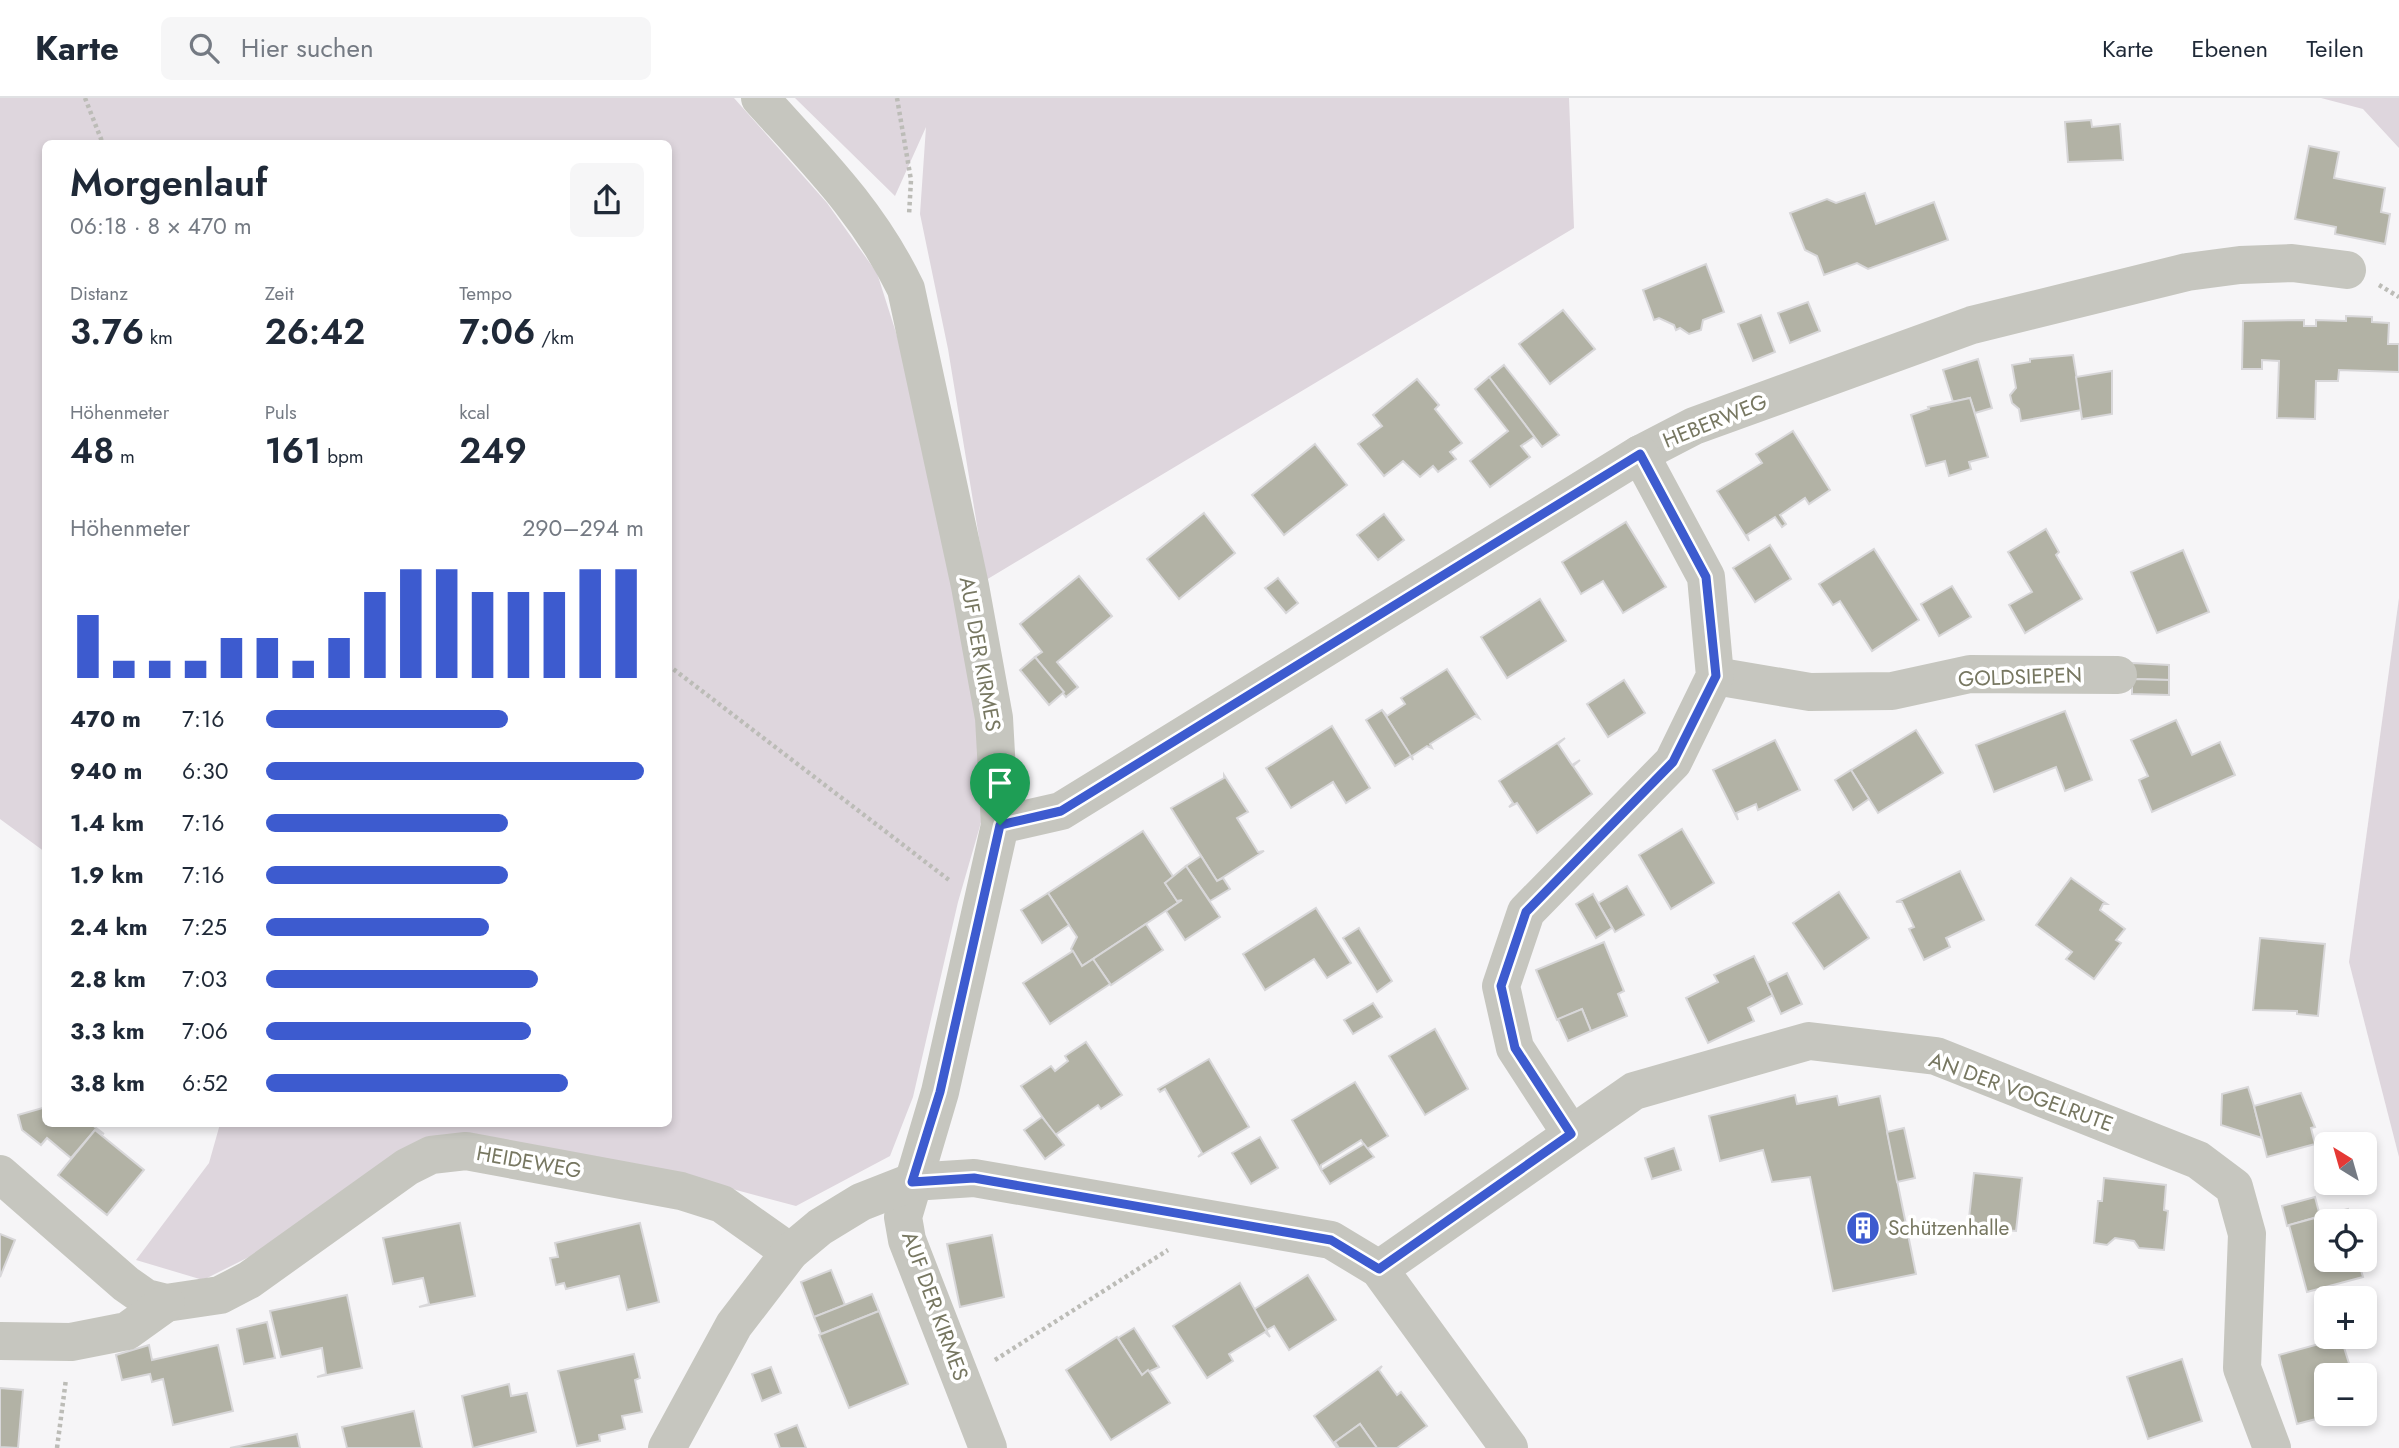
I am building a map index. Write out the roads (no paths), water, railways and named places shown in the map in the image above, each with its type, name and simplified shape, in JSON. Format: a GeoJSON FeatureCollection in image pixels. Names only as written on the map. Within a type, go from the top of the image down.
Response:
{"type":"FeatureCollection","features":[{"type":"Feature","properties":{"kind":"street","name":"AUF DER KIRMES"},"geometry":{"type":"LineString","coordinates":[[760,98],[855,203],[886,247],[906,289],[970,586],[994,718],[1000,825],[940,1092],[903,1217],[907,1240],[988,1448]]}},
{"type":"Feature","properties":{"kind":"street","name":"HEBERWEG"},"geometry":{"type":"LineString","coordinates":[[1000,825],[1061,811],[1640,454],[1694,426],[1972,325],[2200,270],[2292,262],[2347,270]]}},
{"type":"Feature","properties":{"kind":"street"},"geometry":{"type":"LineString","coordinates":[[1571,1134],[1515,1048],[1501,986],[1526,912],[1673,762],[1716,676],[1706,577],[1640,454]]}},
{"type":"Feature","properties":{"kind":"street","name":"GOLDSIEPEN"},"geometry":{"type":"LineString","coordinates":[[1716,676],[1824,692],[1892,691],[1970,674],[2118,676]]}},
{"type":"Feature","properties":{"kind":"street","name":"AN DER VOGELRUTE"},"geometry":{"type":"LineString","coordinates":[[1379,1269],[1634,1091],[1809,1041],[1936,1056],[2198,1160],[2234,1187],[2247,1234],[2242,1368],[2272,1448]]}},
{"type":"Feature","properties":{"kind":"street","name":"HEIDEWEG"},"geometry":{"type":"LineString","coordinates":[[0,1341],[71,1342],[127,1331],[166,1303],[219,1295],[249,1280],[407,1167],[431,1155],[466,1151],[681,1191],[722,1204],[790,1252]]}},
{"type":"Feature","properties":{"kind":"street"},"geometry":{"type":"LineString","coordinates":[[0,1174],[126,1284],[146,1298],[166,1303]]}},
{"type":"Feature","properties":{"kind":"street"},"geometry":{"type":"LineString","coordinates":[[667,1448],[734,1325],[790,1252],[820,1227],[861,1202],[912,1182],[974,1178],[1331,1240],[1379,1269],[1509,1448]]}},
{"type":"Feature","properties":{"kind":"place","name":"Schützenhalle"},"geometry":{"type":"Point","coordinates":[1863,1228]}}]}
